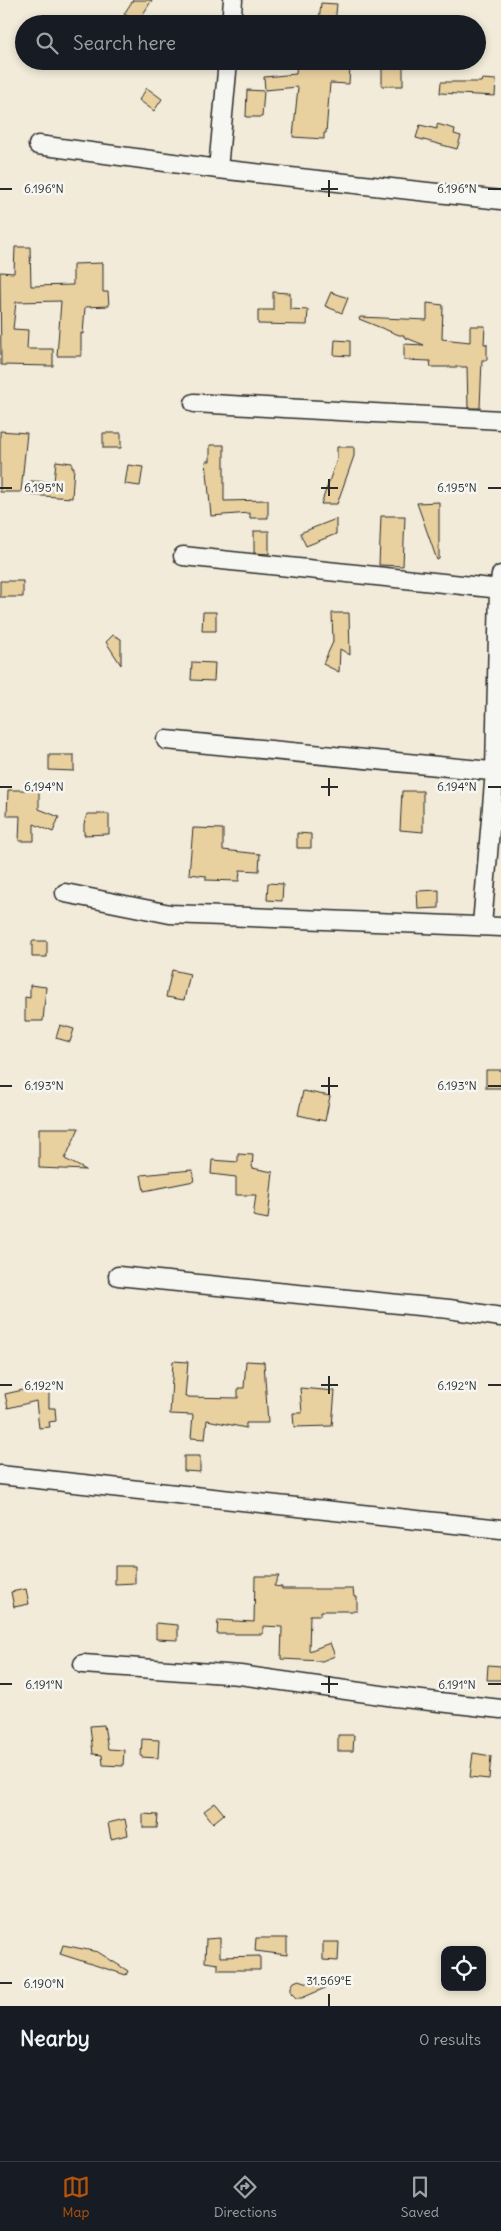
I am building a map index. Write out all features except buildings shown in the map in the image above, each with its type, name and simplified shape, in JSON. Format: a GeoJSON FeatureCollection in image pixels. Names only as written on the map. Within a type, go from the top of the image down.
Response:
{"type":"FeatureCollection","features":[{"type":"Feature","properties":{"kind":"street"},"geometry":{"type":"LineString","coordinates":[[232,15],[233,0]]}},
{"type":"Feature","properties":{"kind":"street"},"geometry":{"type":"LineString","coordinates":[[218,169],[227,70]]}},
{"type":"Feature","properties":{"kind":"street"},"geometry":{"type":"LineString","coordinates":[[38,145],[218,169],[501,200]]}},
{"type":"Feature","properties":{"kind":"street"},"geometry":{"type":"LineString","coordinates":[[194,403],[501,420]]}},
{"type":"Feature","properties":{"kind":"street"},"geometry":{"type":"LineString","coordinates":[[183,556],[500,584],[498,771],[482,925]]}},
{"type":"Feature","properties":{"kind":"street"},"geometry":{"type":"LineString","coordinates":[[166,740],[498,771]]}},
{"type":"Feature","properties":{"kind":"street"},"geometry":{"type":"LineString","coordinates":[[65,893],[170,914],[501,927]]}},
{"type":"Feature","properties":{"kind":"street"},"geometry":{"type":"LineString","coordinates":[[118,1276],[442,1308],[501,1317]]}},
{"type":"Feature","properties":{"kind":"street"},"geometry":{"type":"LineString","coordinates":[[0,1476],[501,1528]]}},
{"type":"Feature","properties":{"kind":"street"},"geometry":{"type":"LineString","coordinates":[[83,1664],[240,1675],[395,1697],[501,1709]]}}]}
